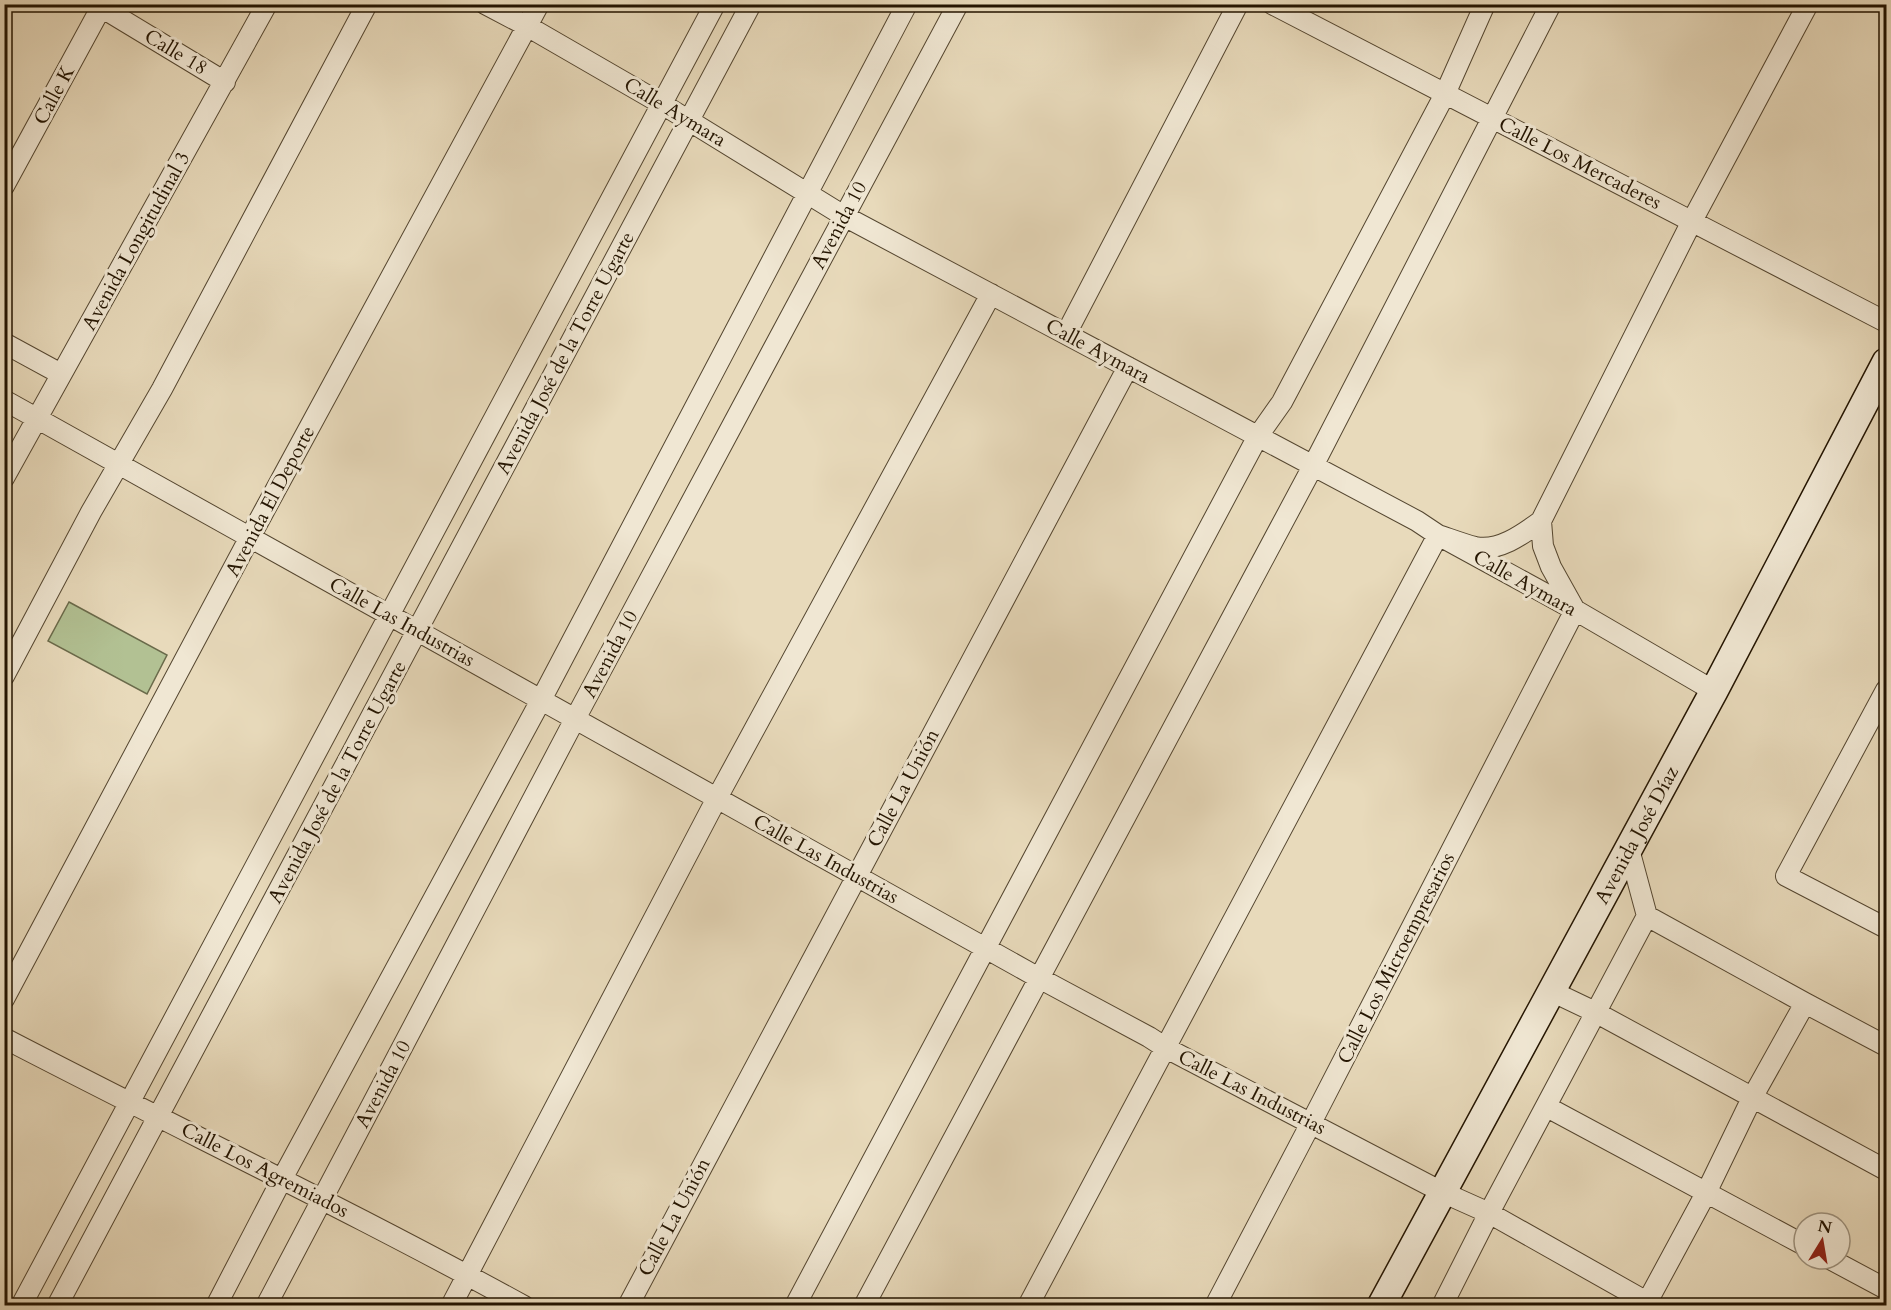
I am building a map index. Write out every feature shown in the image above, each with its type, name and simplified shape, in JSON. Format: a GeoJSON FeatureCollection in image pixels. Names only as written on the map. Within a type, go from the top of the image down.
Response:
{"type":"FeatureCollection","features":[{"type":"Feature","properties":{"kind":"street","name":"Avenida Longitudinal 3"},"geometry":{"type":"LineString","coordinates":[[4,478],[267,4]]}},
{"type":"Feature","properties":{"kind":"street"},"geometry":{"type":"LineString","coordinates":[[4,676],[117,463],[162,389],[367,4]]}},
{"type":"Feature","properties":{"kind":"street","name":"Calle Aymara"},"geometry":{"type":"LineString","coordinates":[[485,4],[662,104],[844,216],[1417,522],[1575,610],[1714,692]]}},
{"type":"Feature","properties":{"kind":"street","name":"Avenida El Deporte"},"geometry":{"type":"LineString","coordinates":[[4,999],[250,537],[539,4]]}},
{"type":"Feature","properties":{"kind":"street","name":"Avenida José de la Torre Ugarte"},"geometry":{"type":"LineString","coordinates":[[21,1305],[715,4]]}},
{"type":"Feature","properties":{"kind":"street","name":"Avenida José de la Torre Ugarte"},"geometry":{"type":"LineString","coordinates":[[57,1305],[751,4]]}},
{"type":"Feature","properties":{"kind":"street","name":"Avenida 10"},"geometry":{"type":"LineString","coordinates":[[216,1305],[541,700],[907,4]]}},
{"type":"Feature","properties":{"kind":"street","name":"Avenida 10"},"geometry":{"type":"LineString","coordinates":[[266,1305],[575,719],[958,4]]}},
{"type":"Feature","properties":{"kind":"street"},"geometry":{"type":"LineString","coordinates":[[1066,334],[1238,4]]}},
{"type":"Feature","properties":{"kind":"street","name":"Calle Los Mercaderes"},"geometry":{"type":"LineString","coordinates":[[1272,4],[1887,322]]}},
{"type":"Feature","properties":{"kind":"street"},"geometry":{"type":"LineString","coordinates":[[795,1305],[1258,436],[1282,402],[1445,94],[1485,4]]}},
{"type":"Feature","properties":{"kind":"street"},"geometry":{"type":"LineString","coordinates":[[864,1305],[1313,466],[1551,4]]}},
{"type":"Feature","properties":{"kind":"street"},"geometry":{"type":"LineString","coordinates":[[1028,1305],[1438,535],[1477,548],[1501,544],[1516,538],[1541,521],[1692,221],[1808,4]]}},
{"type":"Feature","properties":{"kind":"street","name":"Calle 18"},"geometry":{"type":"LineString","coordinates":[[100,5],[225,81]]}},
{"type":"Feature","properties":{"kind":"street","name":"Calle K"},"geometry":{"type":"LineString","coordinates":[[4,186],[100,5]]}},
{"type":"Feature","properties":{"kind":"street"},"geometry":{"type":"LineString","coordinates":[[451,1305],[717,798],[991,294]]}},
{"type":"Feature","properties":{"kind":"street"},"geometry":{"type":"LineString","coordinates":[[4,343],[62,374]]}},
{"type":"Feature","properties":{"kind":"street","name":"Avenida José Díaz"},"geometry":{"type":"LineString","coordinates":[[1381,1305],[1714,692],[1887,362]]}},
{"type":"Feature","properties":{"kind":"street","name":"Calle La Unión"},"geometry":{"type":"LineString","coordinates":[[628,1305],[1128,367]]}},
{"type":"Feature","properties":{"kind":"street","name":"Calle Las Industrias"},"geometry":{"type":"LineString","coordinates":[[4,400],[1166,1048],[1442,1192],[1489,1213],[1649,1304]]}},
{"type":"Feature","properties":{"kind":"street"},"geometry":{"type":"LineString","coordinates":[[1541,521],[1543,546],[1551,567],[1575,610]]}},
{"type":"Feature","properties":{"kind":"street","name":"Calle Los Microempresarios"},"geometry":{"type":"LineString","coordinates":[[1215,1305],[1575,610]]}},
{"type":"Feature","properties":{"kind":"street"},"geometry":{"type":"LineString","coordinates":[[1884,702],[1786,876],[1887,928]]}},
{"type":"Feature","properties":{"kind":"street"},"geometry":{"type":"LineString","coordinates":[[1442,1305],[1647,916],[1629,849]]}},
{"type":"Feature","properties":{"kind":"street"},"geometry":{"type":"LineString","coordinates":[[1647,916],[1887,1046]]}},
{"type":"Feature","properties":{"kind":"street"},"geometry":{"type":"LineString","coordinates":[[1551,991],[1595,1012],[1887,1170]]}},
{"type":"Feature","properties":{"kind":"street"},"geometry":{"type":"LineString","coordinates":[[1649,1304],[1752,1098],[1805,1003]]}},
{"type":"Feature","properties":{"kind":"street","name":"Calle Los Agremiados"},"geometry":{"type":"LineString","coordinates":[[4,1038],[322,1199],[524,1305]]}},
{"type":"Feature","properties":{"kind":"street"},"geometry":{"type":"LineString","coordinates":[[1547,1107],[1792,1239]]}},
{"type":"Feature","properties":{"kind":"street"},"geometry":{"type":"LineString","coordinates":[[1852,1271],[1887,1289]]}},
{"type":"Feature","properties":{"kind":"green space"},"geometry":{"type":"Polygon","coordinates":[[[69,602],[167,655],[147,694],[48,641],[69,602]]]}}]}
